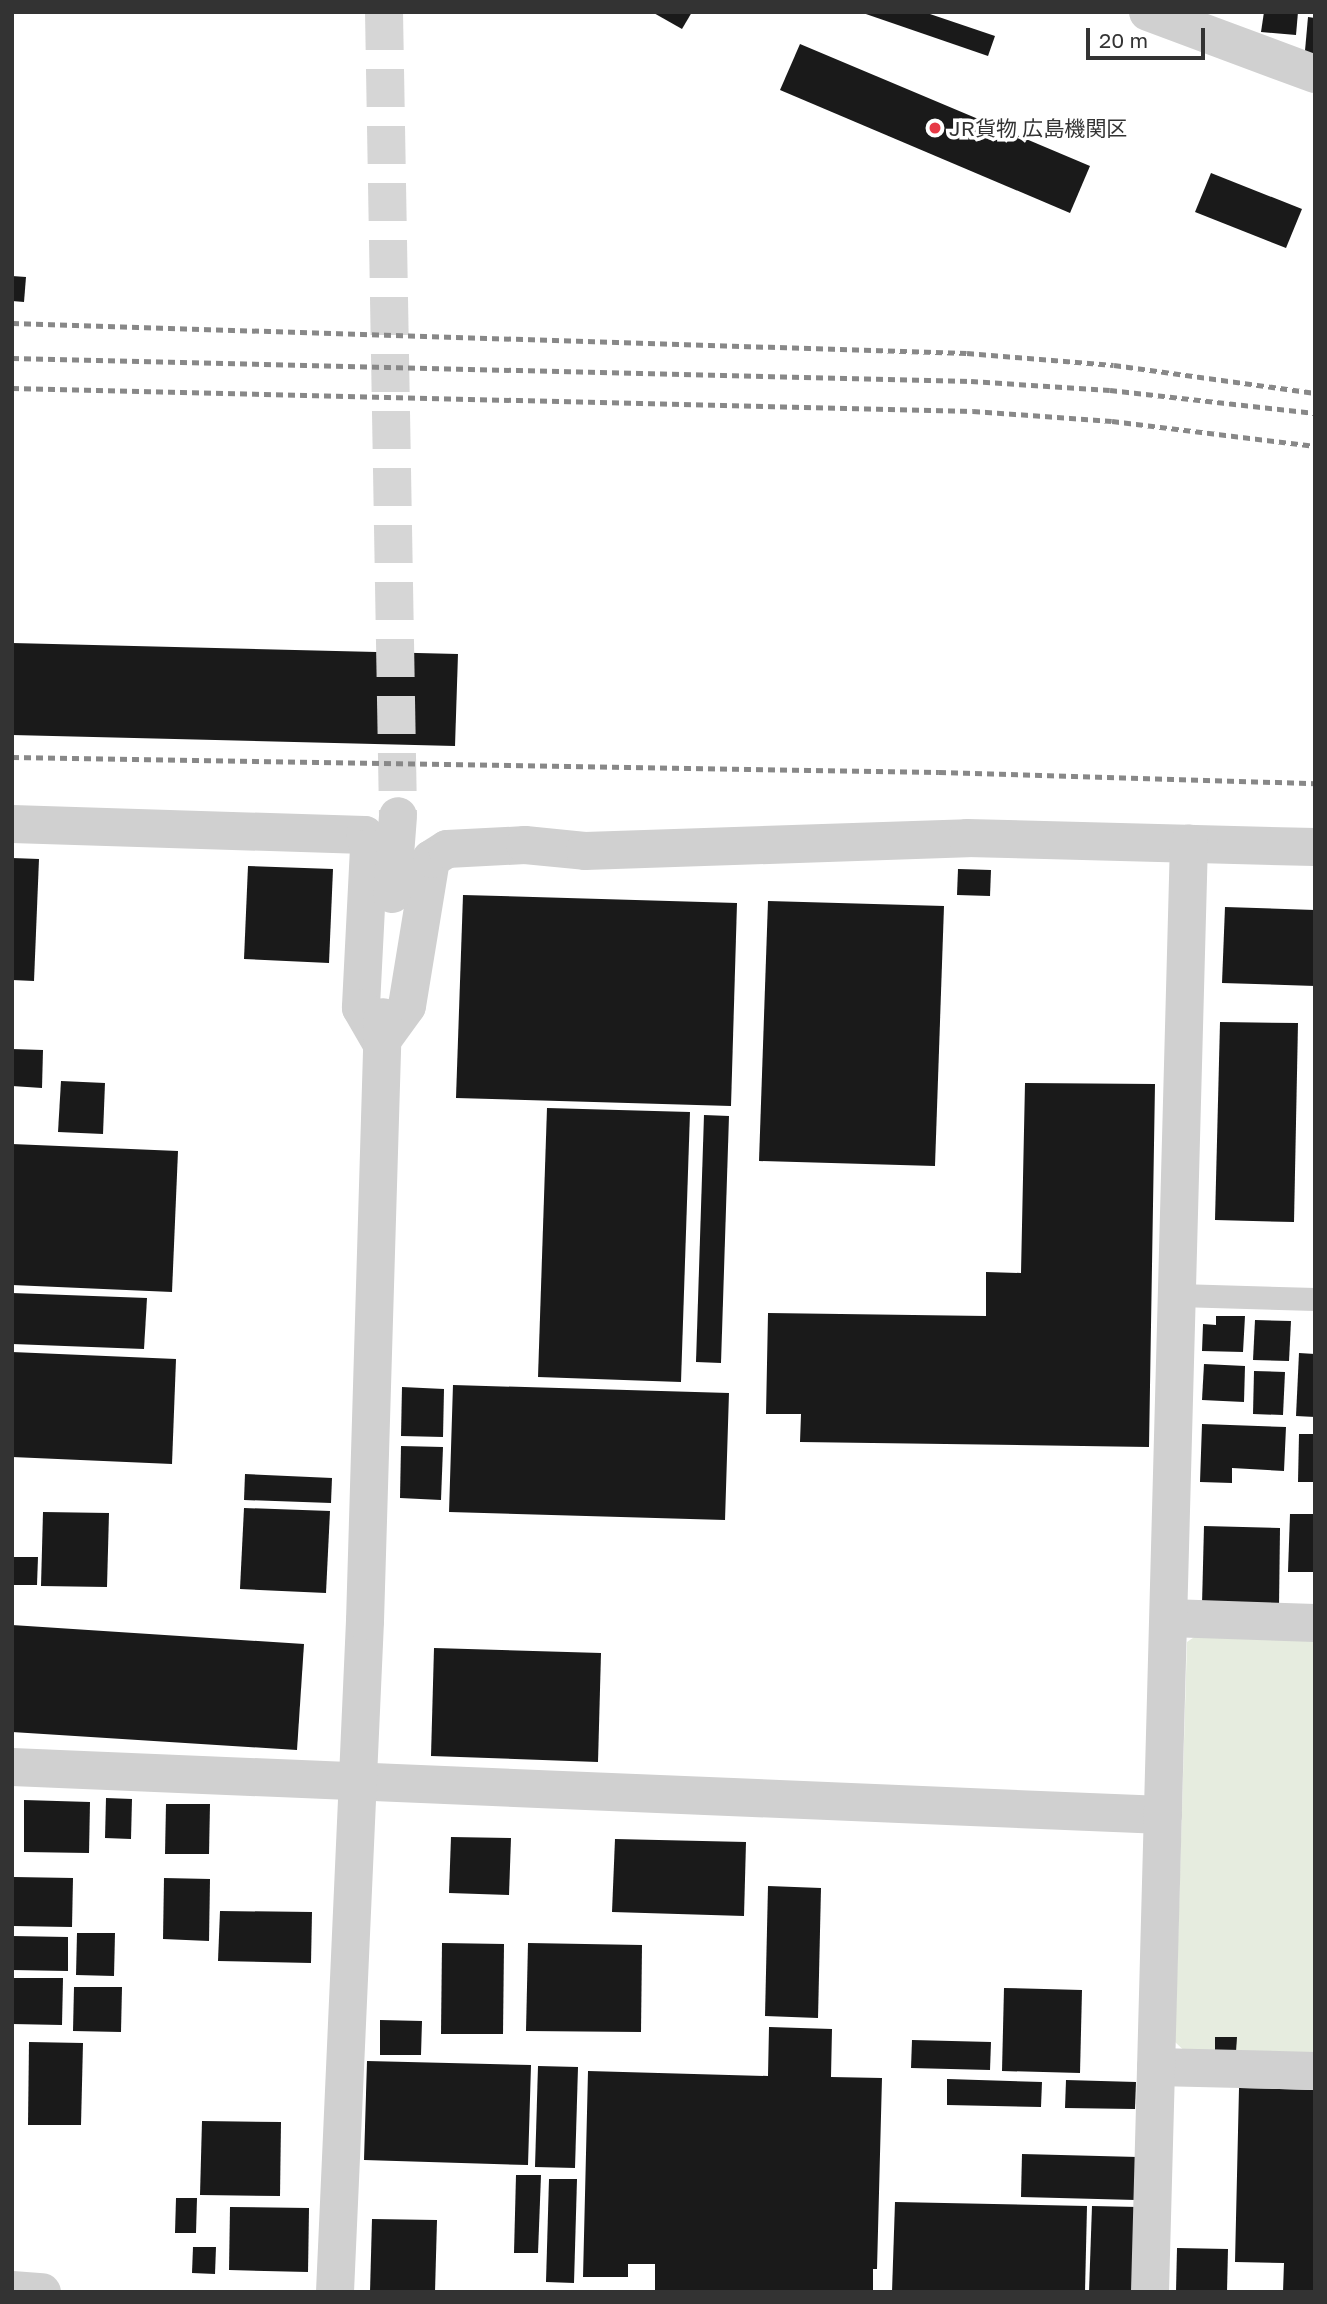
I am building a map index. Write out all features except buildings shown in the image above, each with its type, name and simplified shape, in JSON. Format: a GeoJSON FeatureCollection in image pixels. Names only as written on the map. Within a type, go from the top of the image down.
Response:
{"type":"FeatureCollection","features":[{"type":"Feature","properties":{"kind":"street"},"geometry":{"type":"LineString","coordinates":[[1167,16],[1315,74]]}},
{"type":"Feature","properties":{"kind":"street"},"geometry":{"type":"LineString","coordinates":[[335,2292],[359,1783],[381,1042],[398,816]]}},
{"type":"Feature","properties":{"kind":"street"},"geometry":{"type":"LineString","coordinates":[[12,824],[365,835],[369,848],[361,1008],[381,1042]]}},
{"type":"Feature","properties":{"kind":"street"},"geometry":{"type":"LineString","coordinates":[[381,1042],[407,1006],[431,859],[447,849],[526,845],[585,851],[967,838],[1315,847]]}},
{"type":"Feature","properties":{"kind":"street"},"geometry":{"type":"LineString","coordinates":[[1150,2292],[1189,844]]}},
{"type":"Feature","properties":{"kind":"street"},"geometry":{"type":"LineString","coordinates":[[1168,1618],[1315,1623]]}},
{"type":"Feature","properties":{"kind":"street"},"geometry":{"type":"LineString","coordinates":[[12,1767],[1163,1815]]}},
{"type":"Feature","properties":{"kind":"street"},"geometry":{"type":"LineString","coordinates":[[1156,2067],[1315,2071]]}},
{"type":"Feature","properties":{"kind":"street"},"geometry":{"type":"LineString","coordinates":[[12,2290],[41,2292]]}},
{"type":"Feature","properties":{"kind":"lane"},"geometry":{"type":"LineString","coordinates":[[1178,1295],[1315,1299]]}},
{"type":"Feature","properties":{"kind":"shaded area"},"geometry":{"type":"Polygon","coordinates":[[[1206,1629],[1315,1633],[1315,2060],[1192,2058],[1175,2042],[1187,1642],[1206,1629]]]}},
{"type":"Feature","properties":{"kind":"tunnel"},"geometry":{"type":"LineString","coordinates":[[384,12],[398,816]]}},
{"type":"Feature","properties":{"kind":"railway"},"geometry":{"type":"LineString","coordinates":[[12,323],[967,353],[1114,365],[1315,393]]}},
{"type":"Feature","properties":{"kind":"railway"},"geometry":{"type":"LineString","coordinates":[[12,358],[971,381],[1110,390],[1315,413]]}},
{"type":"Feature","properties":{"kind":"railway"},"geometry":{"type":"LineString","coordinates":[[12,388],[973,411],[1112,421],[1315,446]]}},
{"type":"Feature","properties":{"kind":"railway"},"geometry":{"type":"LineString","coordinates":[[12,757],[939,772],[1315,783]]}},
{"type":"Feature","properties":{"kind":"place","name":"JR貨物 広島機関区"},"geometry":{"type":"Point","coordinates":[935,128]}}]}
